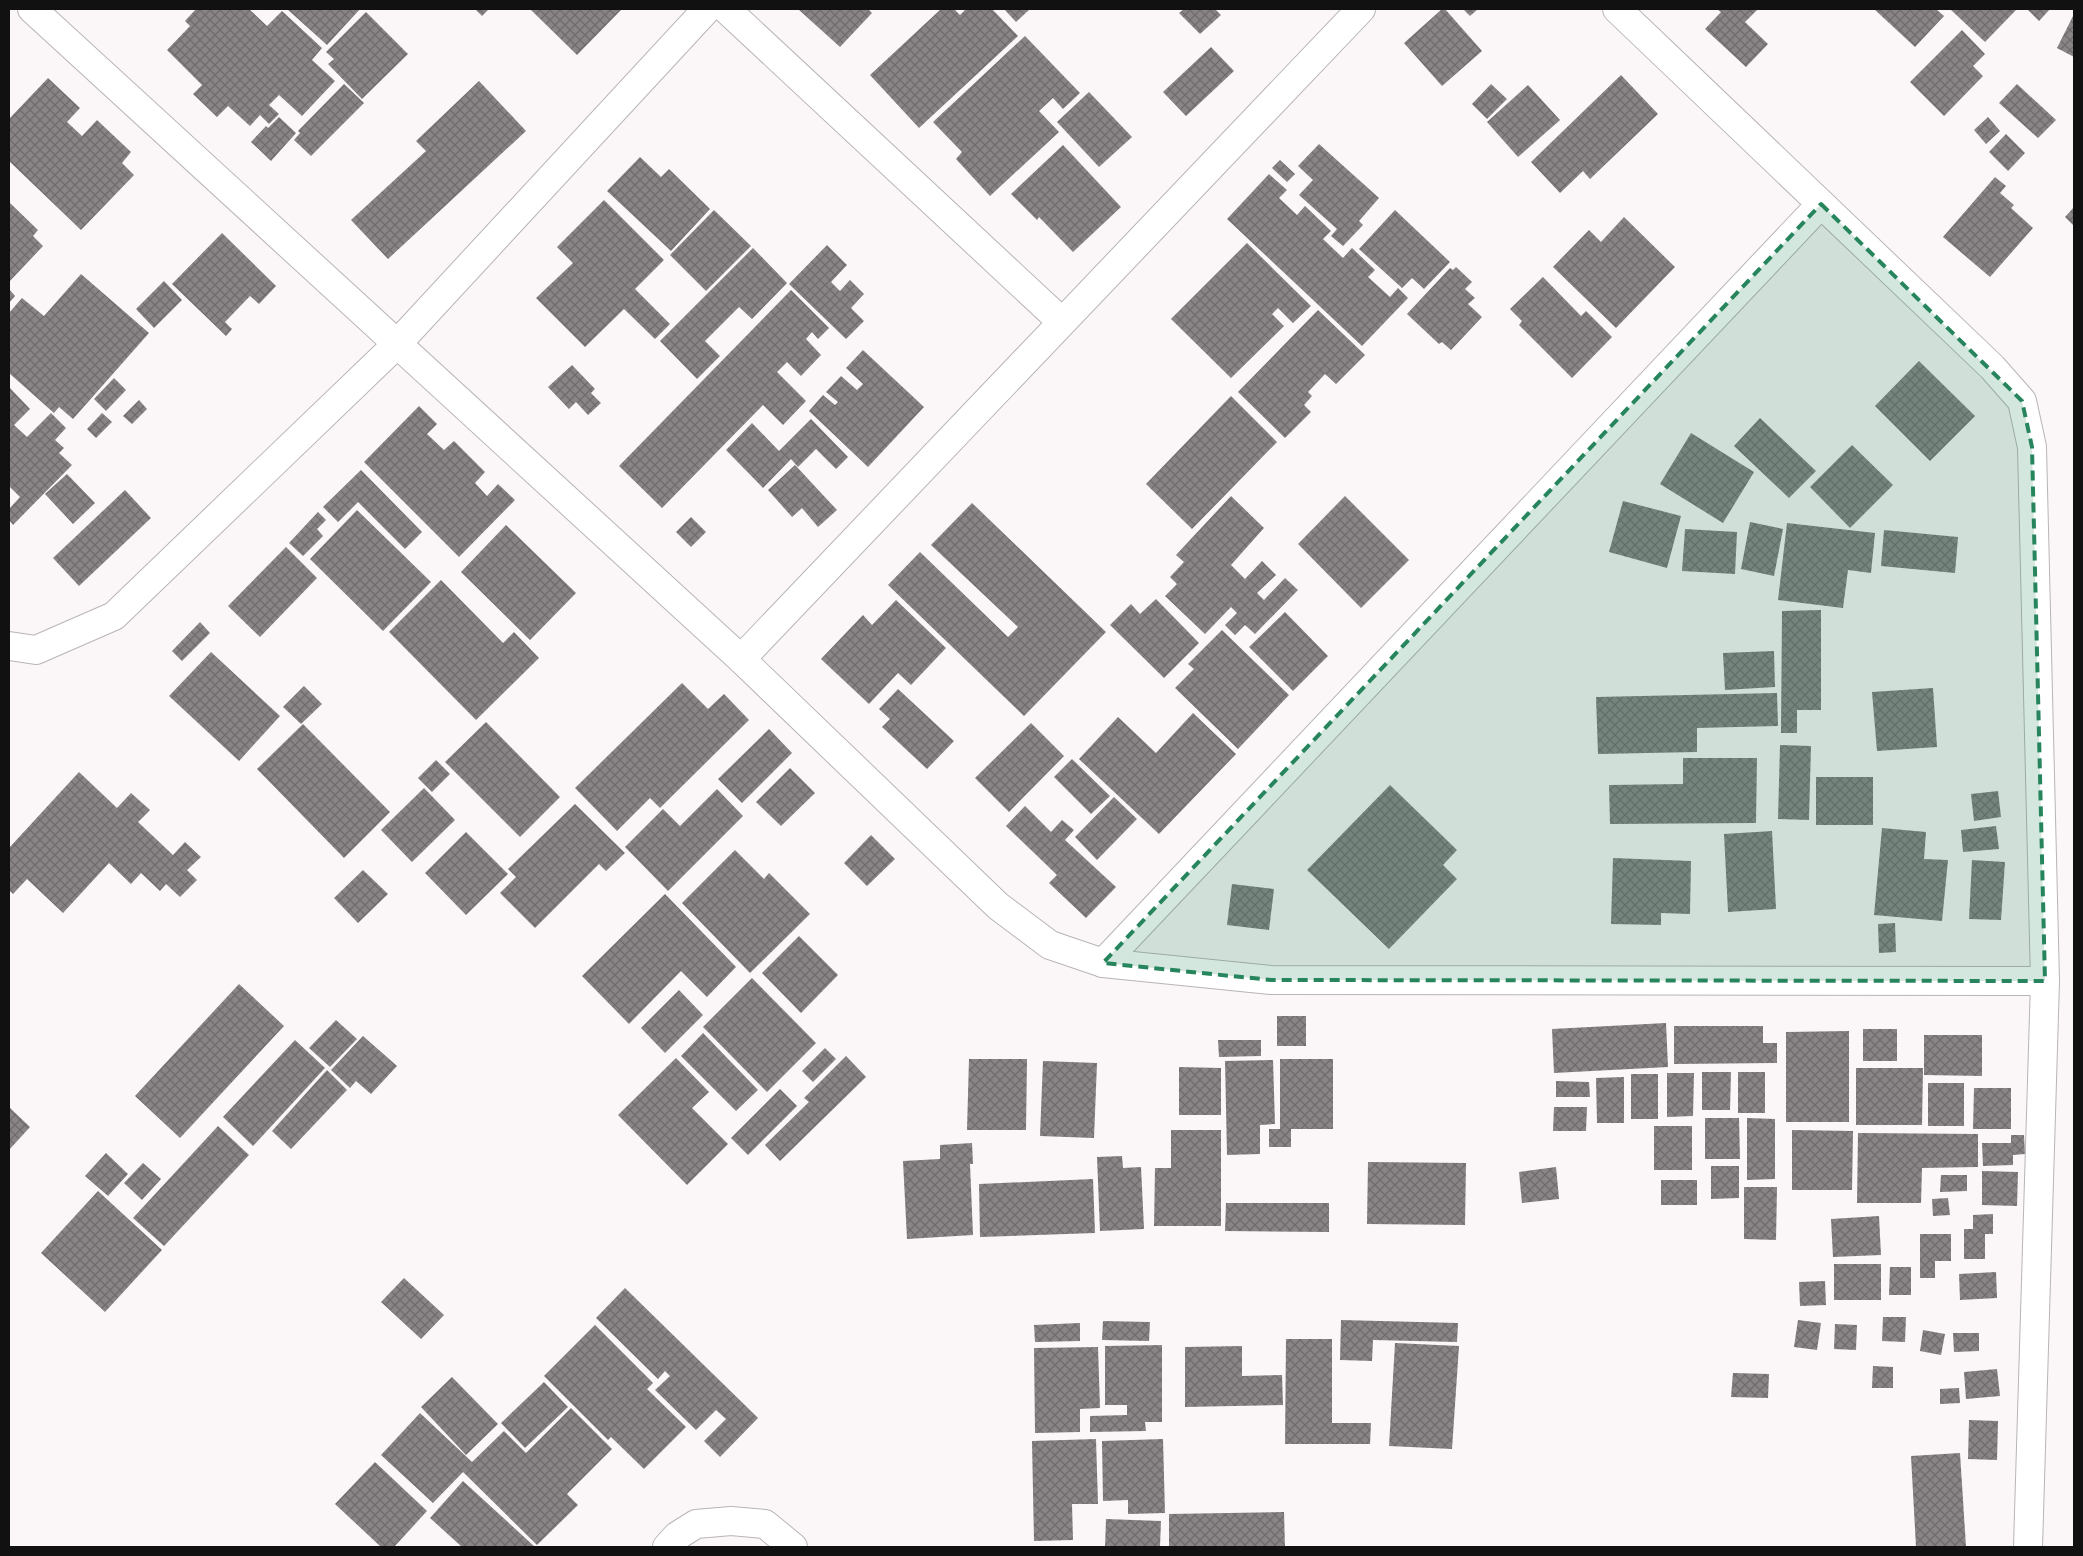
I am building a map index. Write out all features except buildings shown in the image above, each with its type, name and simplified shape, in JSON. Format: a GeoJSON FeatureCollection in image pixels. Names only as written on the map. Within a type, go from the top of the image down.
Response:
{"type":"FeatureCollection","features":[{"type":"Feature","properties":{"kind":"street"},"geometry":{"type":"LineString","coordinates":[[32,9],[741,660],[998,906],[1050,945],[1103,963],[1271,980],[2045,982]]}},
{"type":"Feature","properties":{"kind":"street"},"geometry":{"type":"LineString","coordinates":[[9,646],[36,650],[114,616],[396,345],[707,9]]}},
{"type":"Feature","properties":{"kind":"street"},"geometry":{"type":"LineString","coordinates":[[726,9],[1062,322]]}},
{"type":"Feature","properties":{"kind":"street"},"geometry":{"type":"LineString","coordinates":[[741,660],[1360,9]]}},
{"type":"Feature","properties":{"kind":"street"},"geometry":{"type":"LineString","coordinates":[[1616,9],[1992,367],[2022,401],[2032,447],[2045,982],[2028,1547]]}},
{"type":"Feature","properties":{"kind":"street"},"geometry":{"type":"LineString","coordinates":[[1103,963],[1821,204]]}},
{"type":"Feature","properties":{"kind":"street"},"geometry":{"type":"LineString","coordinates":[[667,1547],[677,1536],[696,1524],[732,1521],[765,1524],[793,1547]]}},
{"type":"Feature","properties":{"kind":"highlighted area"},"geometry":{"type":"Polygon","coordinates":[[[1821,204],[2022,401],[2032,447],[2045,981],[1271,980],[1103,963],[1821,204]]]}}]}
